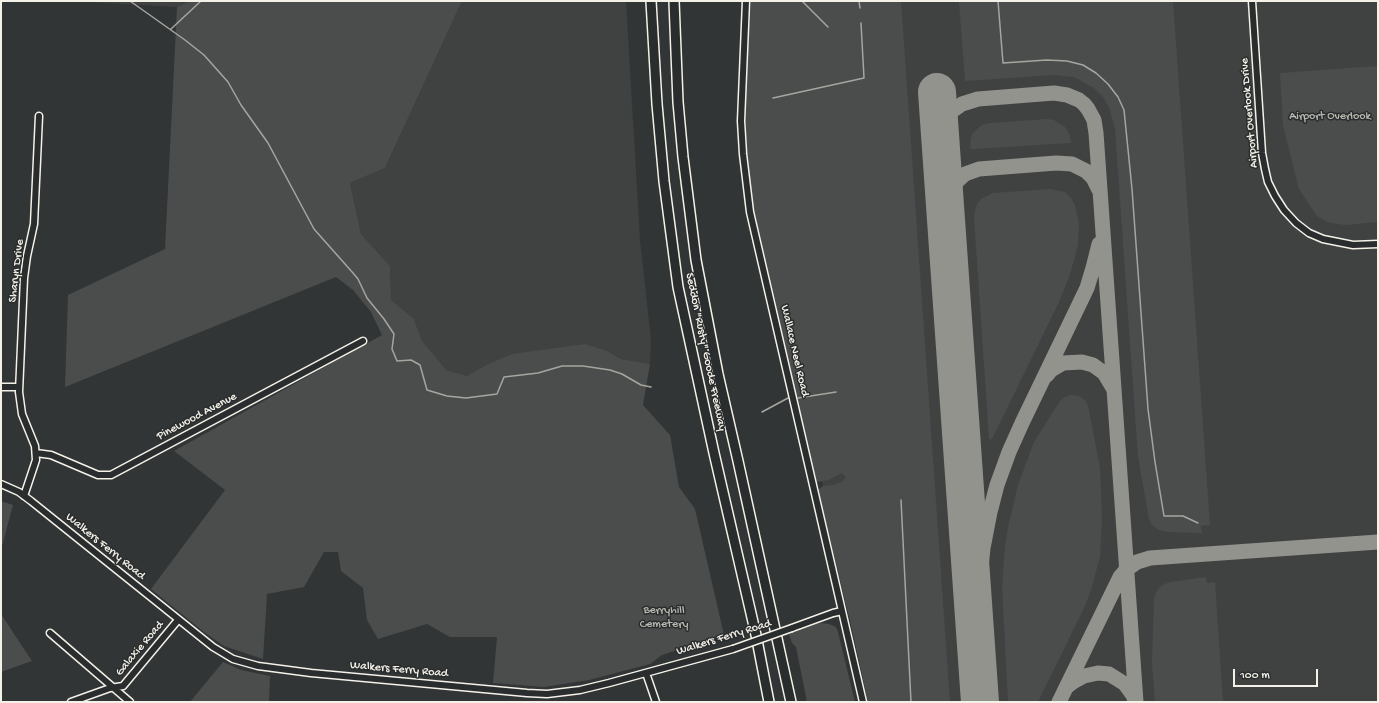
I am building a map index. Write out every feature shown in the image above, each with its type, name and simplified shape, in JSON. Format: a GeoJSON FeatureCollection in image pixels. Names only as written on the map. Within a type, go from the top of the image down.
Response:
{"type":"FeatureCollection","features":[{"type":"Feature","properties":{"kind":"highway","name":"Seddon \"Rusty\" Goode Freeway"},"geometry":{"type":"LineString","coordinates":[[651,1],[657,104],[664,181],[678,287],[770,702]]}},
{"type":"Feature","properties":{"kind":"highway","name":"Seddon \"Rusty\" Goode Freeway"},"geometry":{"type":"LineString","coordinates":[[674,1],[678,102],[696,260],[718,374],[791,702]]}},
{"type":"Feature","properties":{"kind":"street","name":"Wallace Neel Road"},"geometry":{"type":"LineString","coordinates":[[746,1],[741,121],[747,194],[863,702]]}},
{"type":"Feature","properties":{"kind":"street","name":"Airport Overlook Drive"},"geometry":{"type":"LineString","coordinates":[[1252,1],[1262,153],[1268,182],[1275,196],[1284,210],[1296,223],[1309,233],[1337,243],[1353,245],[1378,244]]}},
{"type":"Feature","properties":{"kind":"street","name":"Sharyn Drive"},"geometry":{"type":"LineString","coordinates":[[24,496],[35,463],[36,453],[35,446],[22,414],[19,387],[24,278],[34,224],[39,116]]}},
{"type":"Feature","properties":{"kind":"street","name":"Pinewood Avenue"},"geometry":{"type":"LineString","coordinates":[[36,453],[51,455],[98,475],[111,475],[363,341]]}},
{"type":"Feature","properties":{"kind":"street"},"geometry":{"type":"LineString","coordinates":[[1,387],[19,387]]}},
{"type":"Feature","properties":{"kind":"street","name":"Walkers Ferry Road"},"geometry":{"type":"LineString","coordinates":[[1,484],[24,496],[213,647],[233,658],[258,666],[277,669],[547,694],[580,690],[733,649],[842,611]]}},
{"type":"Feature","properties":{"kind":"street","name":"Galaxie Road"},"geometry":{"type":"LineString","coordinates":[[71,702],[121,687],[126,684],[178,620]]}},
{"type":"Feature","properties":{"kind":"street"},"geometry":{"type":"LineString","coordinates":[[50,633],[130,702]]}},
{"type":"Feature","properties":{"kind":"street"},"geometry":{"type":"LineString","coordinates":[[646,673],[656,702]]}},
{"type":"Feature","properties":{"kind":"shaded area"},"geometry":{"type":"Polygon","coordinates":[[[72,1],[190,1],[177,7],[72,1]]]}},
{"type":"Feature","properties":{"kind":"shaded area"},"geometry":{"type":"Polygon","coordinates":[[[462,1],[626,1],[640,240],[651,340],[650,364],[621,359],[607,351],[484,366],[467,376],[445,370],[422,341],[414,319],[391,300],[390,266],[361,234],[350,183],[385,168],[462,1]]]}},
{"type":"Feature","properties":{"kind":"shaded area"},"geometry":{"type":"Polygon","coordinates":[[[756,1],[1378,1],[1378,702],[875,702],[792,357],[756,1]]]}},
{"type":"Feature","properties":{"kind":"green space","name":"Berryhill Cemetery"},"geometry":{"type":"Polygon","coordinates":[[[190,1],[462,1],[385,168],[350,183],[361,234],[390,266],[391,300],[414,319],[422,341],[446,370],[467,376],[484,366],[512,354],[585,344],[607,351],[621,359],[650,364],[643,405],[670,435],[679,487],[695,509],[724,635],[662,655],[650,664],[589,680],[544,687],[493,683],[497,637],[450,637],[427,624],[378,639],[367,620],[363,588],[341,571],[338,552],[324,552],[304,587],[267,594],[263,659],[224,646],[204,632],[151,589],[225,490],[174,451],[382,335],[371,312],[353,290],[336,277],[65,387],[68,295],[165,249],[177,7],[190,1]]]}},
{"type":"Feature","properties":{"kind":"green space"},"geometry":{"type":"Polygon","coordinates":[[[751,1],[901,1],[950,702],[868,702],[818,490],[823,486],[842,482],[846,477],[842,473],[828,480],[818,482],[816,480],[753,207],[747,157],[745,118],[745,85],[751,1]]]}},
{"type":"Feature","properties":{"kind":"green space"},"geometry":{"type":"Polygon","coordinates":[[[959,1],[1173,1],[1210,525],[1201,526],[1202,533],[1166,532],[1157,529],[1152,525],[1149,519],[1138,457],[1115,129],[1109,107],[1103,97],[1094,88],[1074,77],[1053,75],[965,81],[959,1]]]}},
{"type":"Feature","properties":{"kind":"green space","name":"Airport Overlook"},"geometry":{"type":"Polygon","coordinates":[[[1378,66],[1378,222],[1345,225],[1327,222],[1317,216],[1299,189],[1283,125],[1280,73],[1378,66]]]}},
{"type":"Feature","properties":{"kind":"green space"},"geometry":{"type":"Polygon","coordinates":[[[1047,119],[1054,120],[1065,127],[1069,133],[1070,143],[974,149],[971,149],[970,147],[973,133],[982,125],[990,123],[1047,119]]]}},
{"type":"Feature","properties":{"kind":"green space"},"geometry":{"type":"Polygon","coordinates":[[[1050,189],[1065,192],[1075,205],[1079,223],[1078,244],[1075,257],[1059,302],[992,439],[990,440],[974,218],[975,211],[977,204],[981,199],[993,193],[1050,189]]]}},
{"type":"Feature","properties":{"kind":"green space"},"geometry":{"type":"Polygon","coordinates":[[[1072,395],[1079,396],[1085,400],[1088,405],[1100,468],[1102,518],[1100,557],[1085,606],[1038,702],[1008,702],[1002,587],[1008,527],[1018,485],[1034,442],[1060,401],[1065,397],[1072,395]]]}},
{"type":"Feature","properties":{"kind":"green space"},"geometry":{"type":"Polygon","coordinates":[[[1,501],[13,505],[1,550],[1,501]]]}},
{"type":"Feature","properties":{"kind":"green space"},"geometry":{"type":"Polygon","coordinates":[[[1206,577],[1207,583],[1215,582],[1223,702],[1155,702],[1152,662],[1154,599],[1156,593],[1159,588],[1170,582],[1206,577]]]}},
{"type":"Feature","properties":{"kind":"green space"},"geometry":{"type":"Polygon","coordinates":[[[1,614],[32,661],[1,672],[1,614]]]}},
{"type":"Feature","properties":{"kind":"green space"},"geometry":{"type":"Polygon","coordinates":[[[820,623],[829,624],[836,627],[855,702],[807,702],[796,647],[792,643],[789,634],[820,623]]]}},
{"type":"Feature","properties":{"kind":"green space"},"geometry":{"type":"Polygon","coordinates":[[[223,662],[241,670],[270,676],[269,702],[190,702],[223,662]]]}},
{"type":"Feature","properties":{"kind":"waterway"},"geometry":{"type":"LineString","coordinates":[[130,1],[204,55],[228,82],[241,105],[268,143],[314,229],[358,279],[367,298],[394,334],[392,349],[397,361],[411,360],[420,365],[427,390],[447,396],[466,398],[497,394],[504,377],[538,373],[562,366],[583,366],[610,370],[622,374],[641,385],[651,387]]}},
{"type":"Feature","properties":{"kind":"waterway"},"geometry":{"type":"LineString","coordinates":[[171,29],[201,1]]}},
{"type":"Feature","properties":{"kind":"waterway"},"geometry":{"type":"LineString","coordinates":[[802,1],[828,27]]}},
{"type":"Feature","properties":{"kind":"waterway"},"geometry":{"type":"LineString","coordinates":[[859,1],[860,8]]}},
{"type":"Feature","properties":{"kind":"waterway"},"geometry":{"type":"LineString","coordinates":[[998,1],[1003,63],[1047,60],[1067,61],[1083,65],[1096,73],[1108,84],[1118,97],[1124,110],[1132,189],[1148,409],[1164,516],[1183,516],[1198,523]]}},
{"type":"Feature","properties":{"kind":"waterway"},"geometry":{"type":"LineString","coordinates":[[773,98],[864,78],[861,23]]}},
{"type":"Feature","properties":{"kind":"waterway"},"geometry":{"type":"LineString","coordinates":[[798,398],[836,392]]}},
{"type":"Feature","properties":{"kind":"waterway"},"geometry":{"type":"LineString","coordinates":[[762,412],[788,398]]}},
{"type":"Feature","properties":{"kind":"waterway"},"geometry":{"type":"LineString","coordinates":[[901,500],[911,702]]}},
{"type":"Feature","properties":{"kind":"taxiway"},"geometry":{"type":"LineString","coordinates":[[940,138],[942,125],[948,114],[962,104],[978,99],[1054,93],[1067,95],[1084,104],[1094,120],[1136,702]]}},
{"type":"Feature","properties":{"kind":"taxiway"},"geometry":{"type":"LineString","coordinates":[[946,216],[947,198],[953,185],[965,174],[979,169],[1056,163],[1072,164],[1086,171],[1093,178],[1099,190]]}},
{"type":"Feature","properties":{"kind":"taxiway"},"geometry":{"type":"LineString","coordinates":[[975,629],[983,548],[997,485],[1009,452],[1022,423],[1087,288],[1099,244]]}},
{"type":"Feature","properties":{"kind":"taxiway"},"geometry":{"type":"LineString","coordinates":[[1047,375],[1051,370],[1063,363],[1082,362],[1093,365],[1104,373],[1113,388]]}},
{"type":"Feature","properties":{"kind":"taxiway"},"geometry":{"type":"LineString","coordinates":[[1059,702],[1120,577],[1127,569],[1137,562],[1150,558],[1378,542]]}},
{"type":"Feature","properties":{"kind":"taxiway"},"geometry":{"type":"LineString","coordinates":[[1068,686],[1084,676],[1098,673],[1109,674],[1125,684],[1133,695],[1135,701]]}},
{"type":"Feature","properties":{"kind":"runway"},"geometry":{"type":"LineString","coordinates":[[937,92],[980,702]]}}]}
